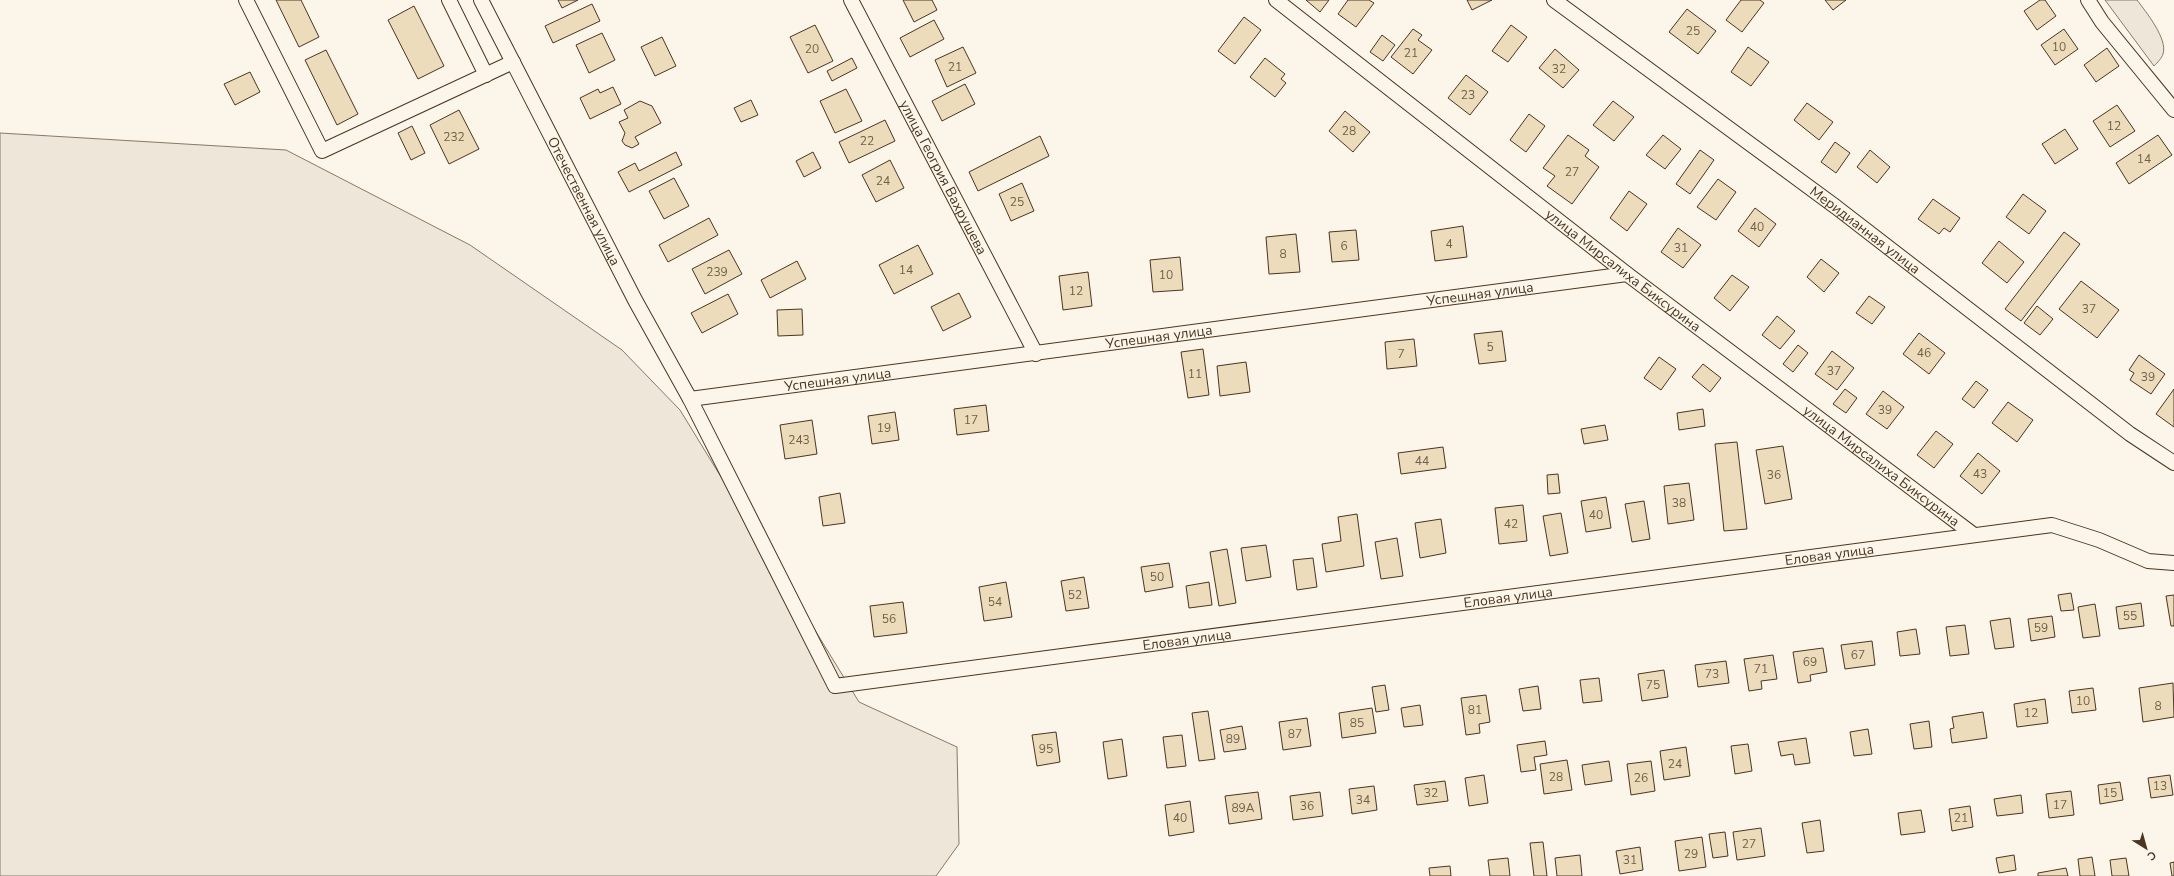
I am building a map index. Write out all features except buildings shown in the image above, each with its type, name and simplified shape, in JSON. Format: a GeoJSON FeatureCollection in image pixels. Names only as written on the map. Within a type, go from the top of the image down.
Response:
{"type":"FeatureCollection","features":[{"type":"Feature","properties":{"kind":"street"},"geometry":{"type":"LineString","coordinates":[[246,0],[322,151],[513,62]]}},
{"type":"Feature","properties":{"kind":"street"},"geometry":{"type":"LineString","coordinates":[[449,0],[486,75]]}},
{"type":"Feature","properties":{"kind":"street","name":"Отечественная улица"},"geometry":{"type":"LineString","coordinates":[[481,0],[635,300],[690,399],[836,686]]}},
{"type":"Feature","properties":{"kind":"street","name":"улица Геогрия Вахрушева"},"geometry":{"type":"LineString","coordinates":[[851,0],[1036,354]]}},
{"type":"Feature","properties":{"kind":"street","name":"улица Мирсалиха Биксурина"},"geometry":{"type":"LineString","coordinates":[[1276,0],[1627,274],[1974,535]]}},
{"type":"Feature","properties":{"kind":"street","name":"Меридианная улица"},"geometry":{"type":"LineString","coordinates":[[1554,0],[1836,207],[2130,434],[2174,463]]}},
{"type":"Feature","properties":{"kind":"street"},"geometry":{"type":"LineString","coordinates":[[2088,0],[2102,22],[2174,110]]}},
{"type":"Feature","properties":{"kind":"street","name":"Успешная улица"},"geometry":{"type":"LineString","coordinates":[[690,399],[1627,274]]}},
{"type":"Feature","properties":{"kind":"street","name":"Еловая улица"},"geometry":{"type":"LineString","coordinates":[[836,686],[2052,525],[2098,540],[2148,561],[2174,564]]}},
{"type":"Feature","properties":{"kind":"shaded area"},"geometry":{"type":"Polygon","coordinates":[[[2105,0],[2137,0],[2146,11],[2159,33],[2164,48],[2162,56],[2154,66],[2105,0]]]}},
{"type":"Feature","properties":{"kind":"shaded area"},"geometry":{"type":"Polygon","coordinates":[[[0,133],[286,150],[470,245],[622,350],[680,410],[859,702],[957,747],[959,844],[936,876],[0,876],[0,133]]]}}]}
